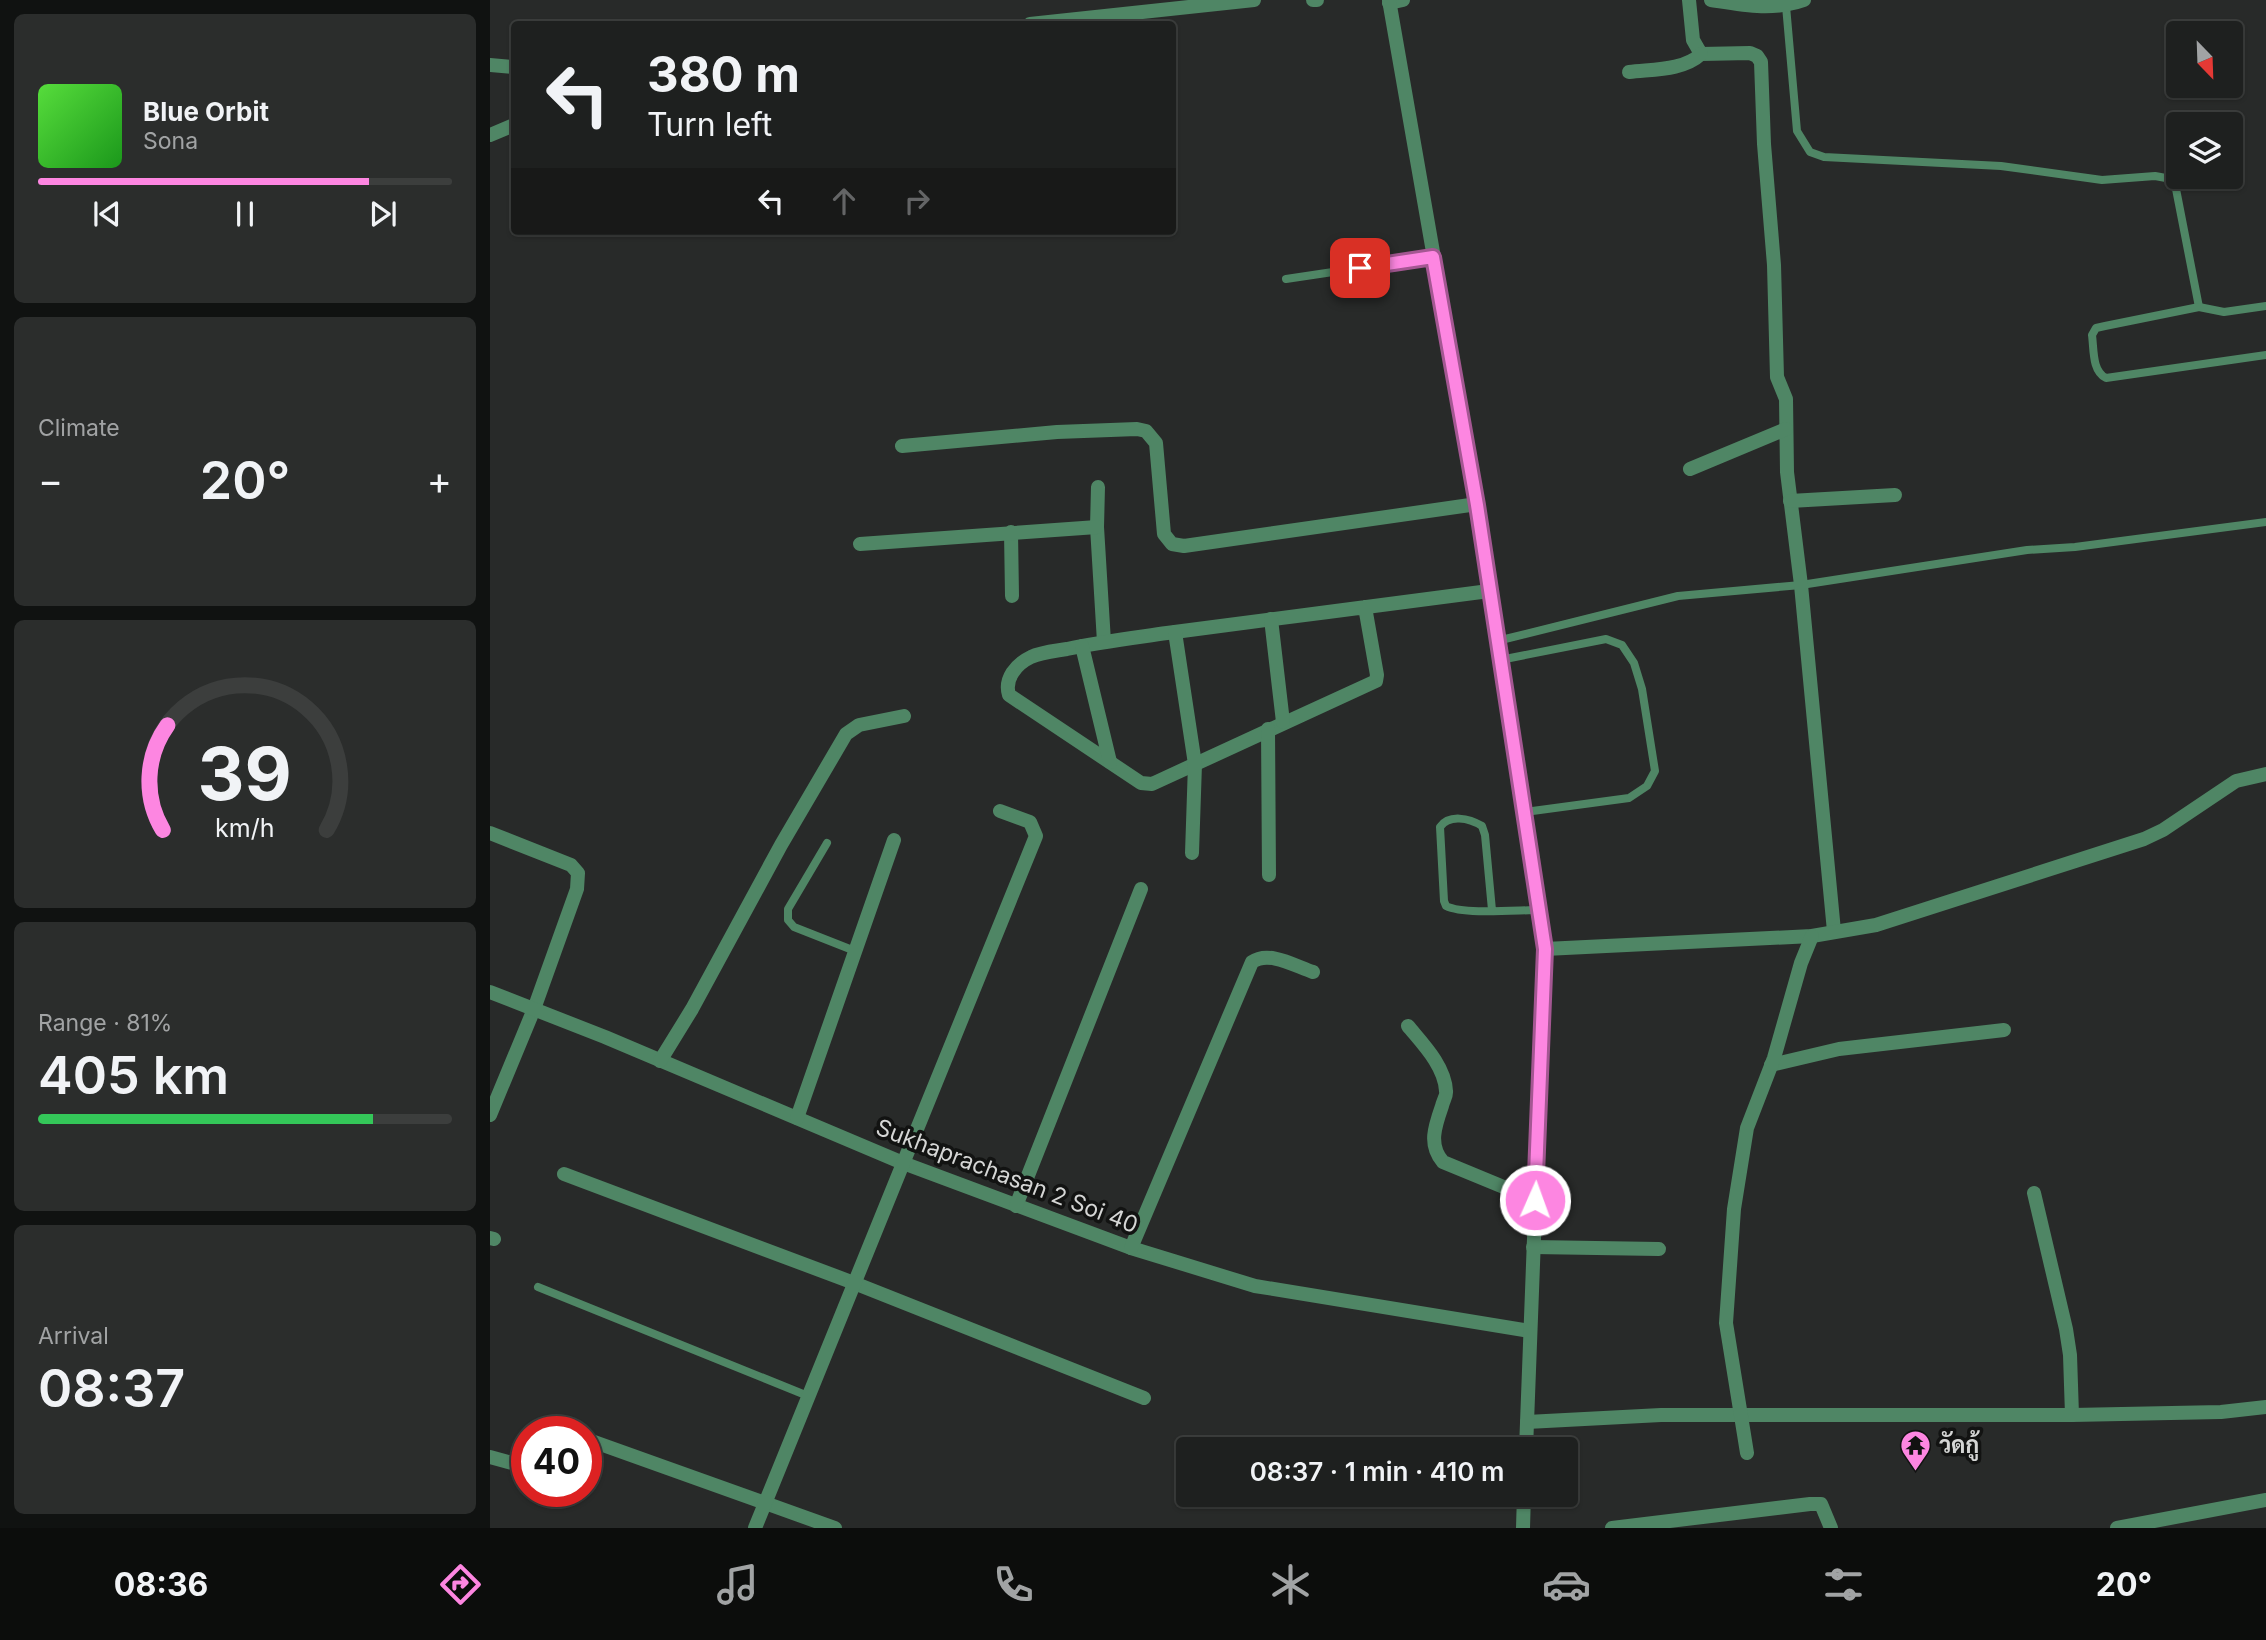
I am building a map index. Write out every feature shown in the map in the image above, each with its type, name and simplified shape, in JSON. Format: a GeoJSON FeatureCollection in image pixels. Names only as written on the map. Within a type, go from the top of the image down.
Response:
{"type":"FeatureCollection","features":[{"type":"Feature","properties":{"kind":"street"},"geometry":{"type":"LineString","coordinates":[[1058,21],[1254,0]]}},
{"type":"Feature","properties":{"kind":"street"},"geometry":{"type":"LineString","coordinates":[[1689,0],[1693,40],[1701,54]]}},
{"type":"Feature","properties":{"kind":"street"},"geometry":{"type":"LineString","coordinates":[[1711,0],[1755,7],[1786,6],[1804,0]]}},
{"type":"Feature","properties":{"kind":"street"},"geometry":{"type":"LineString","coordinates":[[1394,1],[1433,257],[1477,505],[1545,949],[1526,1437]]}},
{"type":"Feature","properties":{"kind":"street"},"geometry":{"type":"LineString","coordinates":[[1629,72],[1681,65],[1695,60],[1701,54],[1750,53],[1761,62],[1764,144],[1774,265],[1777,377],[1786,399],[1787,472],[1801,585],[1835,931]]}},
{"type":"Feature","properties":{"kind":"street"},"geometry":{"type":"LineString","coordinates":[[490,65],[511,67]]}},
{"type":"Feature","properties":{"kind":"street"},"geometry":{"type":"LineString","coordinates":[[490,135],[511,126]]}},
{"type":"Feature","properties":{"kind":"street"},"geometry":{"type":"LineString","coordinates":[[902,446],[1057,432],[1137,429],[1146,431],[1156,443],[1164,534],[1172,544],[1184,546],[1477,505]]}},
{"type":"Feature","properties":{"kind":"street"},"geometry":{"type":"LineString","coordinates":[[1690,469],[1786,429]]}},
{"type":"Feature","properties":{"kind":"street"},"geometry":{"type":"LineString","coordinates":[[1098,487],[1097,527],[1104,642]]}},
{"type":"Feature","properties":{"kind":"street"},"geometry":{"type":"LineString","coordinates":[[1790,501],[1895,495]]}},
{"type":"Feature","properties":{"kind":"street"},"geometry":{"type":"LineString","coordinates":[[860,544],[1097,527]]}},
{"type":"Feature","properties":{"kind":"street"},"geometry":{"type":"LineString","coordinates":[[1011,532],[1012,596]]}},
{"type":"Feature","properties":{"kind":"street"},"geometry":{"type":"LineString","coordinates":[[1365,607],[1376,681],[1152,785],[1141,783],[1009,695],[1006,687],[1009,676],[1029,658],[1082,646],[1271,619],[1489,591]]}},
{"type":"Feature","properties":{"kind":"street"},"geometry":{"type":"LineString","coordinates":[[1271,619],[1283,722]]}},
{"type":"Feature","properties":{"kind":"street"},"geometry":{"type":"LineString","coordinates":[[1175,632],[1195,764],[1192,853]]}},
{"type":"Feature","properties":{"kind":"street"},"geometry":{"type":"LineString","coordinates":[[1082,646],[1110,762]]}},
{"type":"Feature","properties":{"kind":"street"},"geometry":{"type":"LineString","coordinates":[[660,1061],[692,1009],[781,845],[846,734],[859,726],[904,716]]}},
{"type":"Feature","properties":{"kind":"street"},"geometry":{"type":"LineString","coordinates":[[1268,729],[1269,875]]}},
{"type":"Feature","properties":{"kind":"street"},"geometry":{"type":"LineString","coordinates":[[1545,949],[1812,936],[1876,925],[2144,839],[2163,830],[2236,781],[2266,774]]}},
{"type":"Feature","properties":{"kind":"street"},"geometry":{"type":"LineString","coordinates":[[754,1528],[1036,836],[1030,822],[1000,811]]}},
{"type":"Feature","properties":{"kind":"street"},"geometry":{"type":"LineString","coordinates":[[490,833],[571,864],[578,873],[577,889],[534,1009],[490,1115]]}},
{"type":"Feature","properties":{"kind":"street"},"geometry":{"type":"LineString","coordinates":[[797,1118],[894,840]]}},
{"type":"Feature","properties":{"kind":"street"},"geometry":{"type":"LineString","coordinates":[[1016,1206],[1141,889]]}},
{"type":"Feature","properties":{"kind":"street"},"geometry":{"type":"LineString","coordinates":[[1747,1453],[1726,1323],[1734,1209],[1747,1128],[1771,1065],[1801,963],[1812,936]]}},
{"type":"Feature","properties":{"kind":"street"},"geometry":{"type":"LineString","coordinates":[[1131,1248],[1252,962],[1260,956],[1268,957],[1313,972]]}},
{"type":"Feature","properties":{"kind":"street","name":"Sukhaprachasan 2 Soi 40"},"geometry":{"type":"LineString","coordinates":[[490,992],[903,1163],[1131,1248],[1255,1286],[1530,1331]]}},
{"type":"Feature","properties":{"kind":"street"},"geometry":{"type":"LineString","coordinates":[[1408,1026],[1442,1074],[1447,1092],[1433,1140],[1434,1152],[1443,1162],[1535,1200]]}},
{"type":"Feature","properties":{"kind":"street"},"geometry":{"type":"LineString","coordinates":[[1771,1065],[1839,1049],[2004,1030]]}},
{"type":"Feature","properties":{"kind":"street"},"geometry":{"type":"LineString","coordinates":[[564,1174],[853,1283],[1144,1398]]}},
{"type":"Feature","properties":{"kind":"street"},"geometry":{"type":"LineString","coordinates":[[2034,1192],[2066,1329],[2070,1355],[2071,1415]]}},
{"type":"Feature","properties":{"kind":"street"},"geometry":{"type":"LineString","coordinates":[[1533,1247],[1659,1249]]}},
{"type":"Feature","properties":{"kind":"street"},"geometry":{"type":"LineString","coordinates":[[1527,1422],[1661,1415],[2071,1415],[2221,1412],[2266,1407]]}},
{"type":"Feature","properties":{"kind":"street"},"geometry":{"type":"LineString","coordinates":[[602,1445],[835,1528]]}},
{"type":"Feature","properties":{"kind":"street"},"geometry":{"type":"LineString","coordinates":[[490,1457],[511,1463]]}},
{"type":"Feature","properties":{"kind":"street"},"geometry":{"type":"LineString","coordinates":[[2117,1528],[2266,1500]]}},
{"type":"Feature","properties":{"kind":"street"},"geometry":{"type":"LineString","coordinates":[[1612,1528],[1688,1523],[1821,1504],[1831,1528]]}},
{"type":"Feature","properties":{"kind":"street"},"geometry":{"type":"LineString","coordinates":[[1522,1528],[1523,1507]]}},
{"type":"Feature","properties":{"kind":"lane"},"geometry":{"type":"LineString","coordinates":[[1786,6],[1797,131],[1810,152],[1824,156],[2001,166],[2102,180],[2155,176],[2166,178],[2176,189],[2199,307]]}},
{"type":"Feature","properties":{"kind":"lane"},"geometry":{"type":"LineString","coordinates":[[1286,279],[1433,257]]}},
{"type":"Feature","properties":{"kind":"lane"},"geometry":{"type":"LineString","coordinates":[[2266,306],[2224,312],[2199,307],[2096,328],[2092,335],[2096,368],[2099,375],[2106,378],[2266,355]]}},
{"type":"Feature","properties":{"kind":"lane"},"geometry":{"type":"LineString","coordinates":[[1497,641],[1678,597],[1801,585],[2027,551],[2266,522]]}},
{"type":"Feature","properties":{"kind":"lane"},"geometry":{"type":"LineString","coordinates":[[1500,660],[1606,639],[1622,645],[1634,663],[1642,689],[1655,771],[1647,786],[1629,798],[1525,812]]}},
{"type":"Feature","properties":{"kind":"lane"},"geometry":{"type":"LineString","coordinates":[[1492,910],[1482,826],[1474,821],[1444,821],[1440,827],[1446,906],[1460,910],[1492,910],[1539,909]]}},
{"type":"Feature","properties":{"kind":"lane"},"geometry":{"type":"LineString","coordinates":[[827,844],[788,909],[788,920],[794,927],[855,951]]}},
{"type":"Feature","properties":{"kind":"lane"},"geometry":{"type":"LineString","coordinates":[[538,1287],[808,1396]]}},
{"type":"Feature","properties":{"kind":"place","name":"วัดกู้"},"geometry":{"type":"Point","coordinates":[1916,1472]}},
{"type":"Feature","properties":{"kind":"route"},"geometry":{"type":"LineString","coordinates":[[1360,268],[1433,257],[1477,505],[1545,949],[1535,1200]]}}]}
